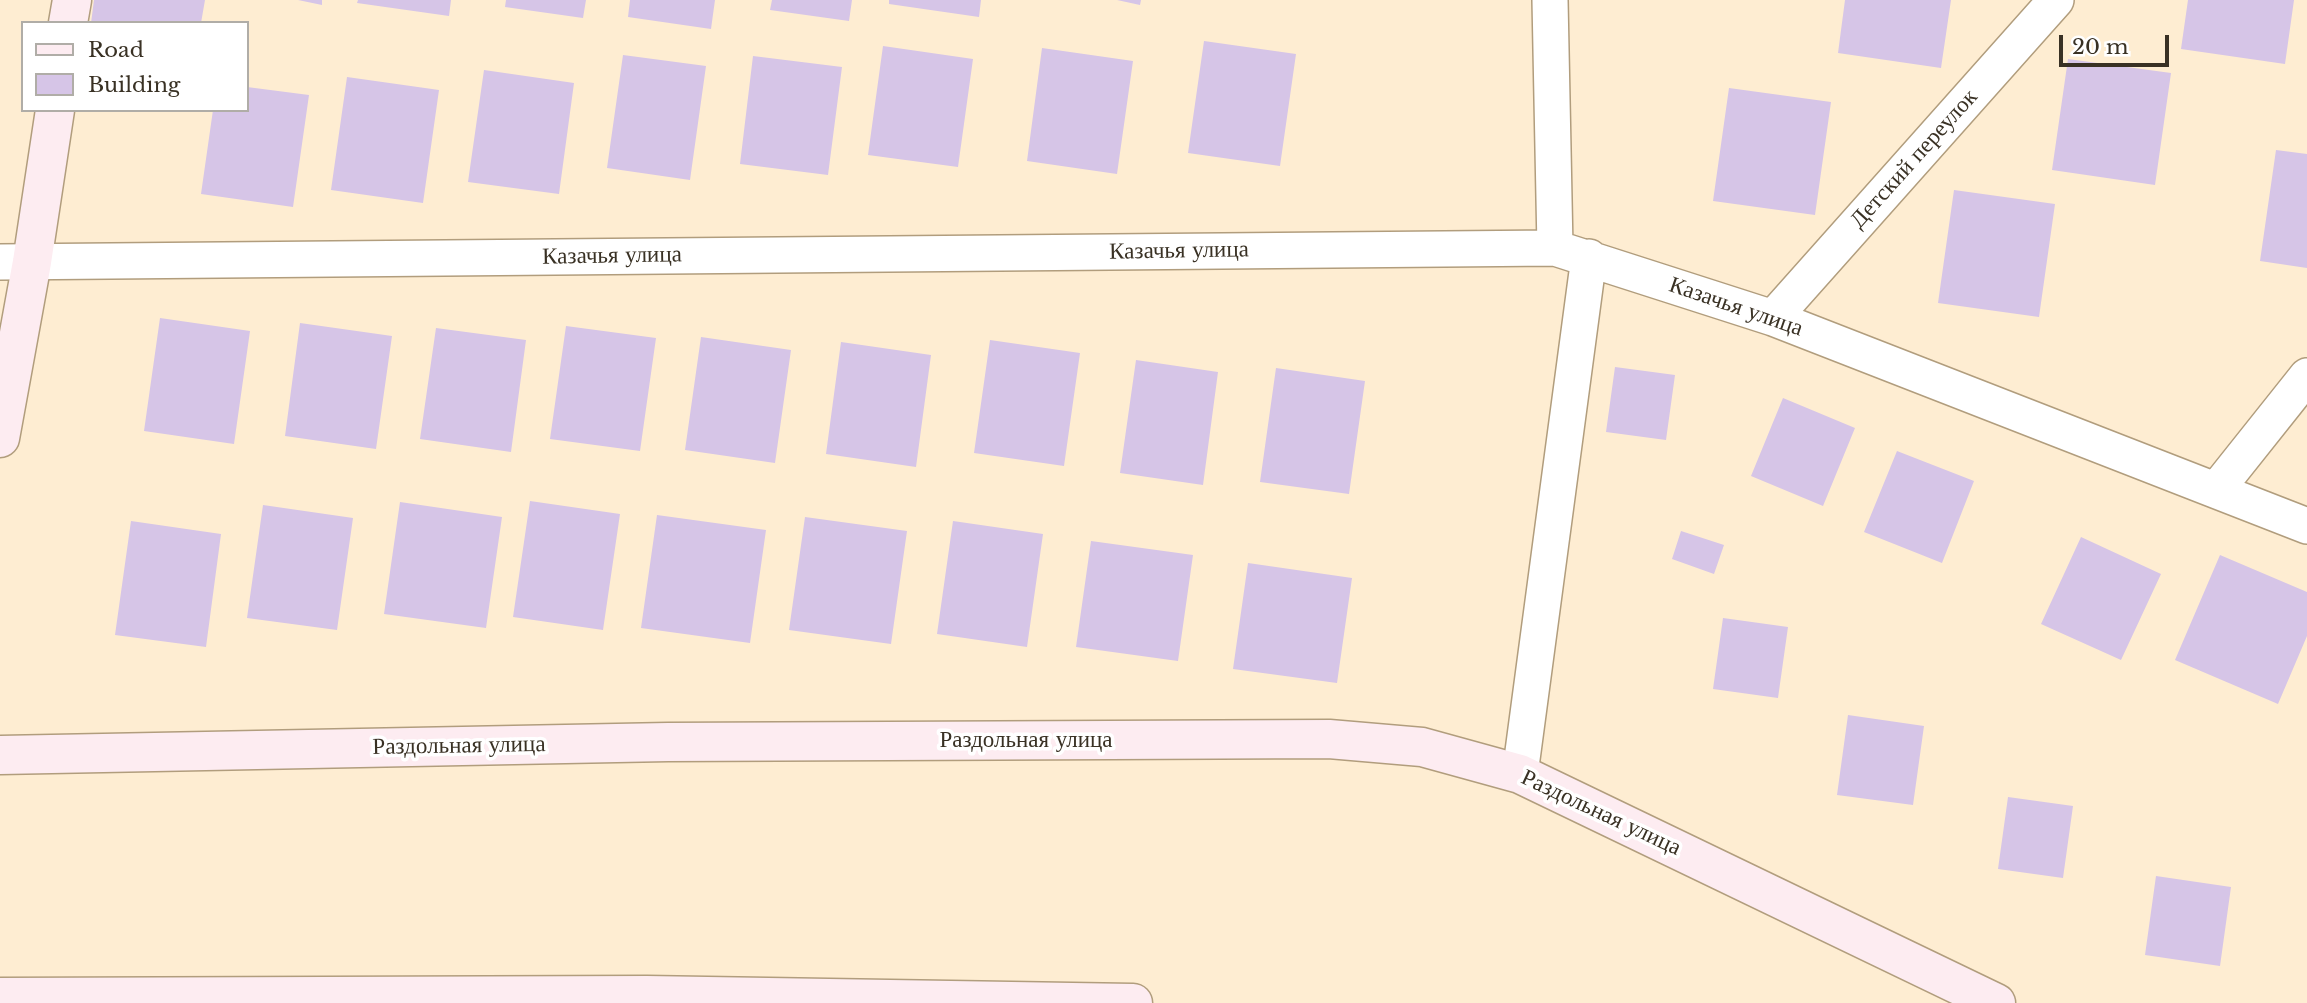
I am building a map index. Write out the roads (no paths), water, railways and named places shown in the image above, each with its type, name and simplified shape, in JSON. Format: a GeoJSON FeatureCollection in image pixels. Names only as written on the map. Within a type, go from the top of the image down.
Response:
{"type":"FeatureCollection","features":[{"type":"Feature","properties":{"kind":"street"},"geometry":{"type":"LineString","coordinates":[[68,21],[72,0]]}},
{"type":"Feature","properties":{"kind":"street"},"geometry":{"type":"LineString","coordinates":[[1549,0],[1555,248]]}},
{"type":"Feature","properties":{"kind":"street","name":"Детский переулок"},"geometry":{"type":"LineString","coordinates":[[1773,318],[2056,0]]}},
{"type":"Feature","properties":{"kind":"street"},"geometry":{"type":"LineString","coordinates":[[0,438],[16,262],[54,112]]}},
{"type":"Feature","properties":{"kind":"street","name":"Казачья улица"},"geometry":{"type":"LineString","coordinates":[[16,262],[1555,248],[1773,318],[2307,526]]}},
{"type":"Feature","properties":{"kind":"street"},"geometry":{"type":"LineString","coordinates":[[1520,774],[1589,257]]}},
{"type":"Feature","properties":{"kind":"street"},"geometry":{"type":"LineString","coordinates":[[2217,489],[2307,376]]}},
{"type":"Feature","properties":{"kind":"street","name":"Раздольная улица"},"geometry":{"type":"LineString","coordinates":[[0,755],[682,742],[1329,739],[1422,747],[1520,774],[1996,1003]]}},
{"type":"Feature","properties":{"kind":"street"},"geometry":{"type":"LineString","coordinates":[[0,997],[647,995],[1133,1003]]}}]}
